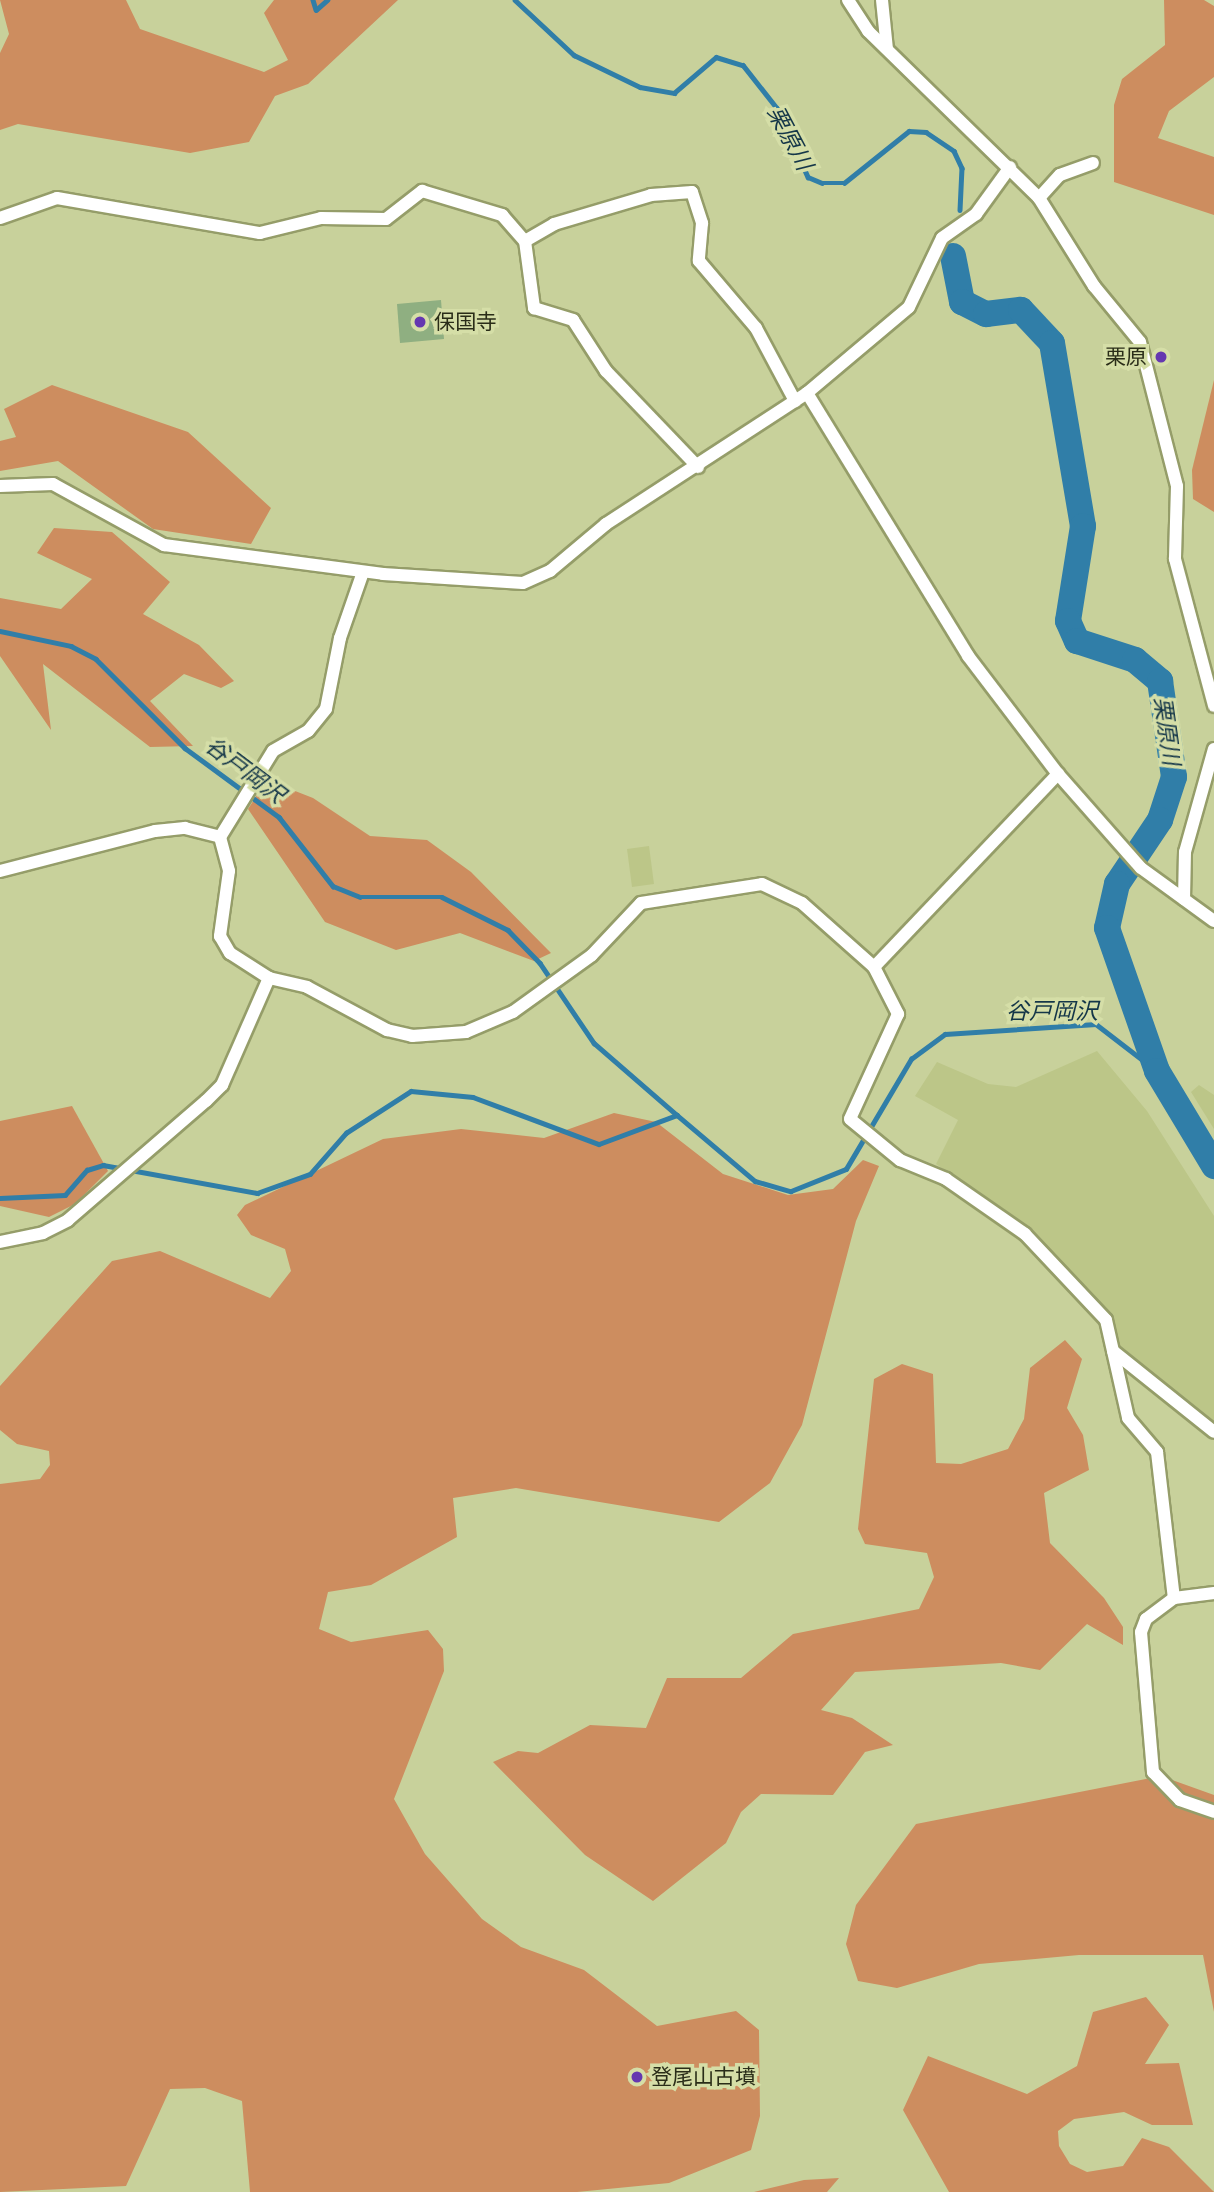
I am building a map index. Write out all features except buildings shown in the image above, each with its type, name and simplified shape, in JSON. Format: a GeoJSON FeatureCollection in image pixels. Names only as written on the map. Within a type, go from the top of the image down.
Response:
{"type":"FeatureCollection","features":[{"type":"Feature","properties":{"kind":"street"},"geometry":{"type":"LineString","coordinates":[[848,0],[887,49],[1039,198],[1094,286],[1140,342],[1151,367],[1177,486],[1175,559],[1214,706]]}},
{"type":"Feature","properties":{"kind":"street"},"geometry":{"type":"LineString","coordinates":[[882,0],[887,49]]}},
{"type":"Feature","properties":{"kind":"street"},"geometry":{"type":"LineString","coordinates":[[1039,198],[1060,176],[1093,163]]}},
{"type":"Feature","properties":{"kind":"street"},"geometry":{"type":"LineString","coordinates":[[0,486],[53,484],[164,545],[363,572],[523,583],[550,571],[606,524],[698,467],[807,393],[909,307],[942,238],[976,214],[1010,167]]}},
{"type":"Feature","properties":{"kind":"street"},"geometry":{"type":"LineString","coordinates":[[0,218],[57,198],[260,233],[321,218],[386,219],[422,191],[502,215],[526,241],[534,307],[572,320],[606,370],[698,467]]}},
{"type":"Feature","properties":{"kind":"street"},"geometry":{"type":"LineString","coordinates":[[526,241],[554,224],[651,195],[692,192],[702,223],[699,261],[755,328],[795,401]]}},
{"type":"Feature","properties":{"kind":"street"},"geometry":{"type":"LineString","coordinates":[[807,393],[968,656],[1058,774],[1141,869],[1214,921]]}},
{"type":"Feature","properties":{"kind":"street"},"geometry":{"type":"LineString","coordinates":[[363,572],[340,638],[326,709],[308,731],[273,751],[243,804],[220,837],[229,872],[223,944],[269,978],[307,987],[387,1030],[412,1036],[466,1032],[513,1012],[592,955],[641,903],[762,884],[802,903],[874,967],[899,1021],[850,1119],[883,1146],[946,1179],[1025,1234],[1106,1320],[1128,1418],[1157,1451],[1174,1598]]}},
{"type":"Feature","properties":{"kind":"street"},"geometry":{"type":"LineString","coordinates":[[1184,899],[1185,852],[1214,749]]}},
{"type":"Feature","properties":{"kind":"street"},"geometry":{"type":"LineString","coordinates":[[874,967],[1058,774]]}},
{"type":"Feature","properties":{"kind":"street"},"geometry":{"type":"LineString","coordinates":[[0,871],[155,831],[185,828],[220,837]]}},
{"type":"Feature","properties":{"kind":"street"},"geometry":{"type":"LineString","coordinates":[[0,1241],[43,1233],[68,1220],[206,1101],[222,1085],[269,978]]}},
{"type":"Feature","properties":{"kind":"street"},"geometry":{"type":"LineString","coordinates":[[1113,1351],[1214,1432]]}},
{"type":"Feature","properties":{"kind":"street"},"geometry":{"type":"LineString","coordinates":[[1214,1593],[1174,1598],[1146,1619],[1141,1632],[1149,1761],[1167,1791],[1214,1812]]}},
{"type":"Feature","properties":{"kind":"shaded area"},"geometry":{"type":"Polygon","coordinates":[[[0,0],[126,0],[140,29],[264,72],[288,60],[264,13],[274,0],[398,0],[308,84],[275,96],[249,142],[190,153],[18,124],[0,130],[0,53],[9,34],[0,0]]]}},
{"type":"Feature","properties":{"kind":"shaded area"},"geometry":{"type":"Polygon","coordinates":[[[1164,0],[1204,0],[1214,6],[1214,77],[1169,111],[1158,138],[1214,157],[1214,215],[1114,182],[1114,105],[1122,79],[1165,45],[1164,0]]]}},
{"type":"Feature","properties":{"kind":"shaded area"},"geometry":{"type":"Polygon","coordinates":[[[1214,380],[1214,512],[1193,499],[1192,470],[1214,380]]]}},
{"type":"Feature","properties":{"kind":"shaded area"},"geometry":{"type":"Polygon","coordinates":[[[52,385],[188,432],[271,508],[251,544],[153,529],[58,461],[0,471],[0,441],[16,437],[4,409],[52,385]]]}},
{"type":"Feature","properties":{"kind":"shaded area"},"geometry":{"type":"Polygon","coordinates":[[[54,528],[112,532],[170,582],[143,614],[199,645],[234,681],[221,688],[184,674],[150,701],[193,746],[150,747],[43,664],[51,730],[0,656],[0,598],[61,609],[92,579],[37,553],[54,528]]]}},
{"type":"Feature","properties":{"kind":"shaded area"},"geometry":{"type":"Polygon","coordinates":[[[267,780],[313,798],[370,836],[427,840],[471,872],[551,953],[534,961],[460,933],[396,950],[325,922],[248,809],[267,780]]]}},
{"type":"Feature","properties":{"kind":"shaded area"},"geometry":{"type":"Polygon","coordinates":[[[649,846],[654,884],[632,887],[627,849],[649,846]]]}},
{"type":"Feature","properties":{"kind":"shaded area"},"geometry":{"type":"Polygon","coordinates":[[[1097,1051],[1147,1111],[1214,1216],[1214,1425],[1119,1348],[1108,1310],[1028,1229],[936,1164],[958,1120],[915,1096],[937,1062],[988,1084],[1016,1087],[1097,1051]]]}},
{"type":"Feature","properties":{"kind":"shaded area"},"geometry":{"type":"Polygon","coordinates":[[[1199,1085],[1214,1095],[1214,1129],[1191,1092],[1199,1085]]]}},
{"type":"Feature","properties":{"kind":"shaded area"},"geometry":{"type":"Polygon","coordinates":[[[72,1106],[108,1171],[75,1204],[49,1217],[0,1206],[0,1121],[72,1106]]]}},
{"type":"Feature","properties":{"kind":"shaded area"},"geometry":{"type":"Polygon","coordinates":[[[614,1113],[656,1122],[723,1174],[788,1195],[833,1189],[863,1160],[879,1166],[856,1221],[802,1425],[770,1483],[719,1522],[516,1488],[453,1498],[457,1537],[371,1585],[328,1592],[319,1629],[351,1642],[428,1630],[443,1649],[444,1671],[394,1799],[425,1854],[482,1919],[521,1947],[584,1970],[657,2026],[736,2011],[759,2030],[760,2116],[751,2150],[669,2183],[577,2192],[250,2192],[242,2101],[205,2088],[170,2089],[126,2186],[0,2192],[0,1484],[40,1479],[50,1465],[49,1451],[17,1444],[0,1430],[0,1386],[112,1261],[160,1251],[270,1298],[291,1271],[285,1249],[251,1235],[237,1215],[245,1205],[383,1139],[461,1129],[544,1138],[614,1113]]]}},
{"type":"Feature","properties":{"kind":"shaded area"},"geometry":{"type":"Polygon","coordinates":[[[1065,1340],[1082,1359],[1067,1408],[1083,1435],[1089,1470],[1044,1493],[1050,1543],[1104,1598],[1123,1627],[1123,1645],[1087,1624],[1040,1670],[1001,1663],[855,1672],[821,1710],[852,1718],[893,1745],[865,1752],[833,1795],[761,1794],[741,1812],[726,1843],[653,1901],[585,1855],[493,1762],[518,1751],[538,1753],[590,1725],[646,1728],[667,1678],[741,1678],[793,1634],[919,1609],[934,1577],[927,1553],[865,1544],[858,1529],[874,1379],[902,1364],[933,1374],[936,1463],[961,1464],[1008,1449],[1024,1419],[1030,1368],[1065,1340]]]}},
{"type":"Feature","properties":{"kind":"shaded area"},"geometry":{"type":"Polygon","coordinates":[[[1161,1776],[1214,1795],[1214,2012],[1203,1955],[1079,1955],[979,1964],[897,1988],[858,1981],[846,1944],[856,1905],[916,1824],[1161,1776]]]}},
{"type":"Feature","properties":{"kind":"shaded area"},"geometry":{"type":"Polygon","coordinates":[[[1146,1997],[1169,2025],[1145,2064],[1179,2063],[1193,2125],[1152,2125],[1124,2112],[1074,2119],[1058,2131],[1059,2146],[1070,2164],[1087,2172],[1123,2166],[1142,2138],[1169,2147],[1214,2192],[949,2192],[903,2110],[928,2056],[1027,2094],[1077,2066],[1093,2012],[1146,1997]]]}},
{"type":"Feature","properties":{"kind":"shaded area"},"geometry":{"type":"Polygon","coordinates":[[[839,2178],[827,2192],[754,2192],[804,2180],[839,2178]]]}},
{"type":"Feature","properties":{"kind":"waterway","name":"栗原川"},"geometry":{"type":"LineString","coordinates":[[313,0],[316,10],[327,0]]}},
{"type":"Feature","properties":{"kind":"waterway","name":"栗原川"},"geometry":{"type":"LineString","coordinates":[[515,0],[574,55],[640,87],[674,93],[716,57],[743,65],[777,108],[808,177],[822,183],[844,183],[909,131],[926,132],[954,151],[962,168],[960,210]]}},
{"type":"Feature","properties":{"kind":"waterway","name":"栗原川"},"geometry":{"type":"LineString","coordinates":[[953,256],[962,302],[986,314],[1021,310],[1052,343],[1083,526],[1068,621],[1077,641],[1135,660],[1160,681],[1174,777],[1160,820],[1117,884],[1107,928],[1157,1071],[1214,1166]]}},
{"type":"Feature","properties":{"kind":"waterway","name":"谷戸岡沢"},"geometry":{"type":"LineString","coordinates":[[0,631],[71,646],[96,659],[185,748],[279,817],[333,886],[360,897],[442,897],[508,930],[540,963],[594,1043],[677,1115]]}},
{"type":"Feature","properties":{"kind":"waterway"},"geometry":{"type":"LineString","coordinates":[[0,1198],[65,1195],[87,1170],[103,1165],[257,1193],[310,1174],[346,1133],[411,1091],[473,1097],[599,1144],[677,1115],[755,1181],[791,1191],[846,1169],[911,1059],[945,1034],[1096,1024],[1157,1071]]}},
{"type":"Feature","properties":{"kind":"place","name":"保国寺"},"geometry":{"type":"Point","coordinates":[420,322]}},
{"type":"Feature","properties":{"kind":"place","name":"栗原"},"geometry":{"type":"Point","coordinates":[1161,357]}},
{"type":"Feature","properties":{"kind":"place","name":"登尾山古墳"},"geometry":{"type":"Point","coordinates":[637,2077]}}]}
